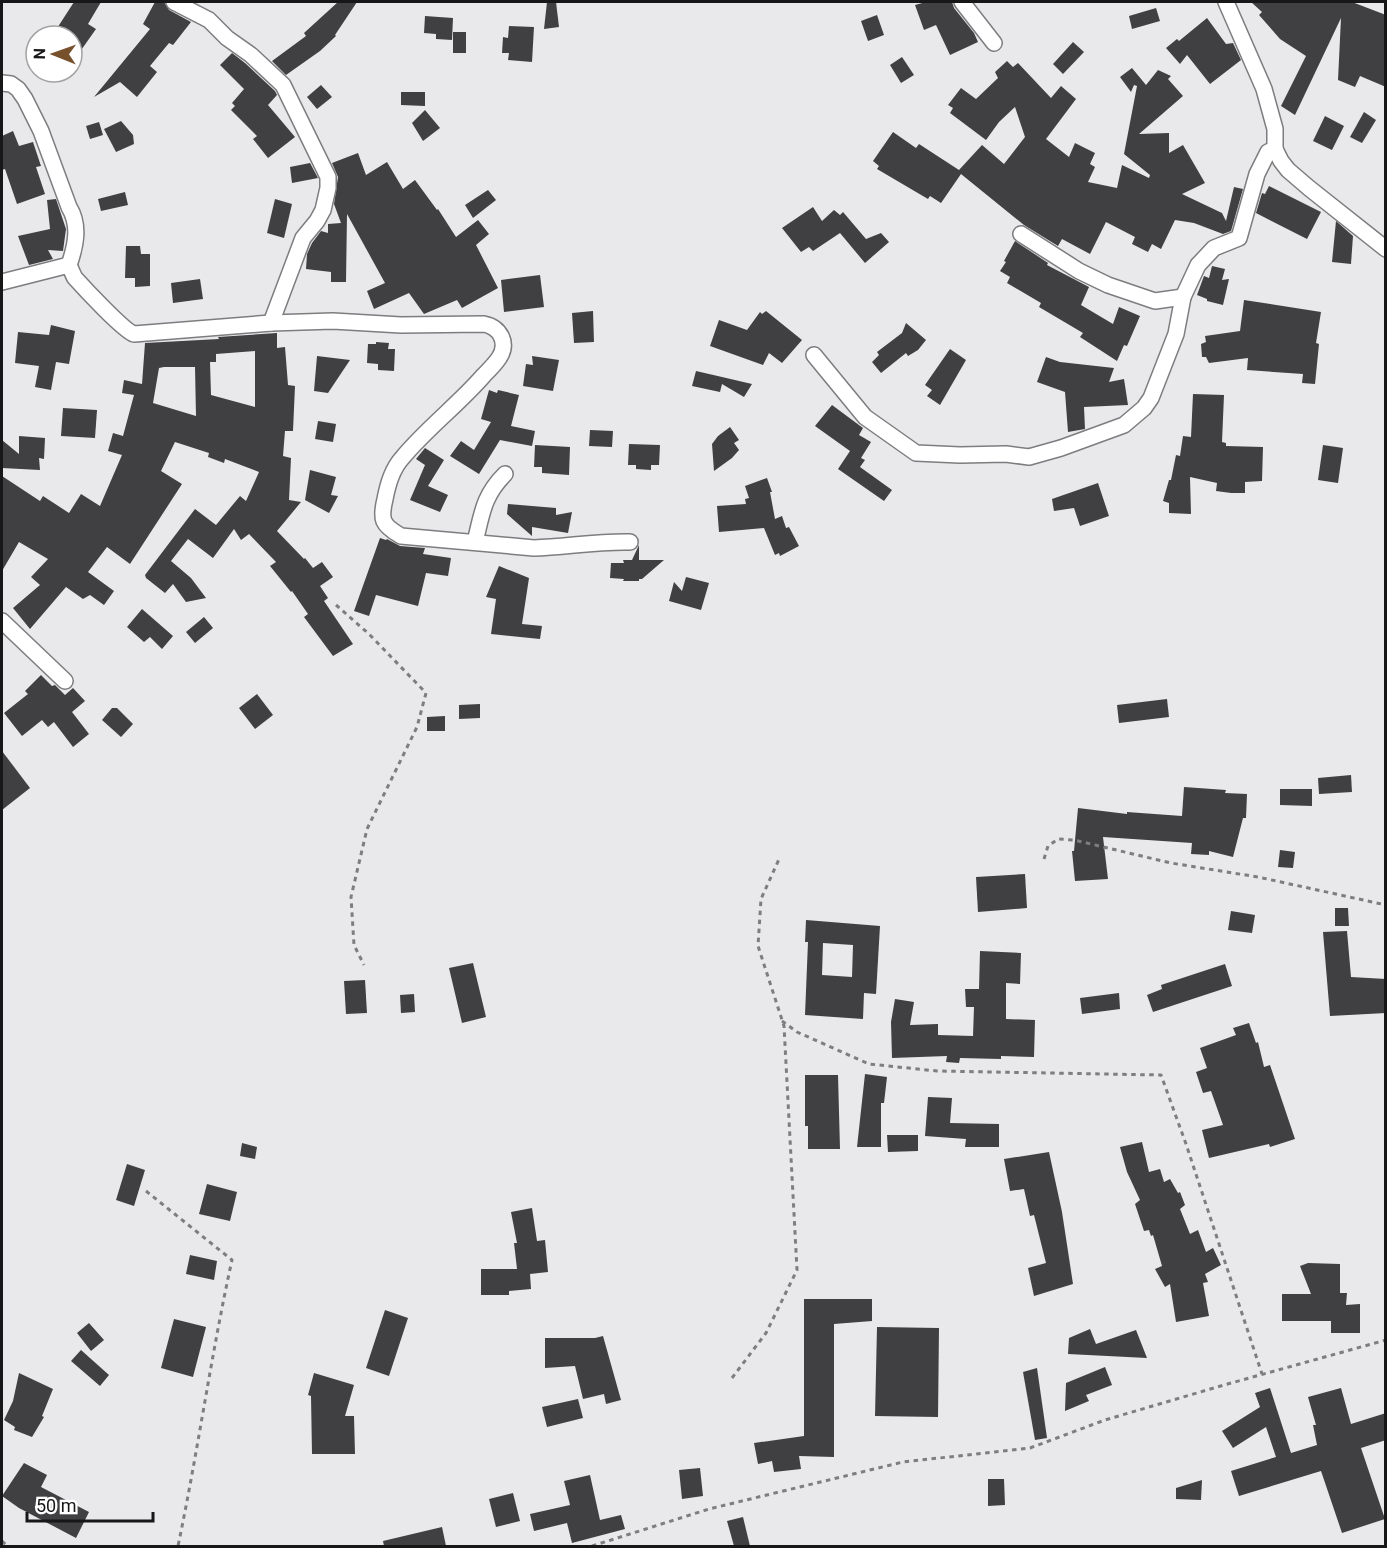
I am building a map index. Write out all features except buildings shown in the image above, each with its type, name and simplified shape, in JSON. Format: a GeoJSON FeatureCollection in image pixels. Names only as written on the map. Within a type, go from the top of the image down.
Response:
{"type":"FeatureCollection","features":[{"type":"Feature","properties":{"kind":"street"},"geometry":{"type":"LineString","coordinates":[[174,2],[209,20],[282,85],[328,177],[323,210],[303,238],[271,323]]}},
{"type":"Feature","properties":{"kind":"street"},"geometry":{"type":"LineString","coordinates":[[963,2],[994,43]]}},
{"type":"Feature","properties":{"kind":"street"},"geometry":{"type":"LineString","coordinates":[[1226,2],[1264,89],[1275,129],[1275,149],[1288,170],[1386,249]]}},
{"type":"Feature","properties":{"kind":"street"},"geometry":{"type":"LineString","coordinates":[[2,83],[11,84],[25,99],[41,131],[69,207],[75,216],[77,234],[69,265],[75,279],[129,333],[333,321],[401,325],[484,324],[492,325],[500,332],[503,340],[500,358],[466,396],[402,458],[388,484],[382,512],[384,522],[389,529],[401,536],[534,548],[552,548],[603,541],[630,542]]}},
{"type":"Feature","properties":{"kind":"street"},"geometry":{"type":"LineString","coordinates":[[814,355],[865,417],[916,453],[1006,454],[1029,457],[1061,448],[1124,424],[1144,408],[1151,398],[1176,334],[1183,297],[1198,265],[1214,248],[1239,238],[1262,164],[1268,152],[1275,149]]}},
{"type":"Feature","properties":{"kind":"street"},"geometry":{"type":"LineString","coordinates":[[1021,234],[1079,271],[1108,285],[1155,301],[1183,297]]}},
{"type":"Feature","properties":{"kind":"street"},"geometry":{"type":"LineString","coordinates":[[2,282],[69,265]]}},
{"type":"Feature","properties":{"kind":"street"},"geometry":{"type":"LineString","coordinates":[[475,542],[486,497],[505,474]]}},
{"type":"Feature","properties":{"kind":"street"},"geometry":{"type":"LineString","coordinates":[[2,621],[65,681]]}},
{"type":"Feature","properties":{"kind":"path"},"geometry":{"type":"LineString","coordinates":[[336,605],[369,634],[426,693],[417,727],[367,829],[351,897],[354,945],[364,966]]}},
{"type":"Feature","properties":{"kind":"path"},"geometry":{"type":"LineString","coordinates":[[1044,859],[1048,846],[1058,839],[1074,840],[1172,863],[1258,877],[1386,905]]}},
{"type":"Feature","properties":{"kind":"path"},"geometry":{"type":"LineString","coordinates":[[732,1378],[766,1333],[797,1270],[782,1021],[758,946],[761,898],[780,856]]}},
{"type":"Feature","properties":{"kind":"path"},"geometry":{"type":"LineString","coordinates":[[782,1021],[797,1032],[869,1064],[948,1071],[1161,1075],[1262,1374]]}},
{"type":"Feature","properties":{"kind":"path"},"geometry":{"type":"LineString","coordinates":[[146,1191],[232,1260],[218,1322],[197,1454],[178,1546]]}},
{"type":"Feature","properties":{"kind":"path"},"geometry":{"type":"LineString","coordinates":[[592,1546],[709,1509],[903,1462],[1030,1448],[1105,1420],[1386,1340]]}},
{"type":"Feature","properties":{"kind":"path"},"geometry":{"type":"LineString","coordinates":[[2,1541],[7,1546]]}}]}
